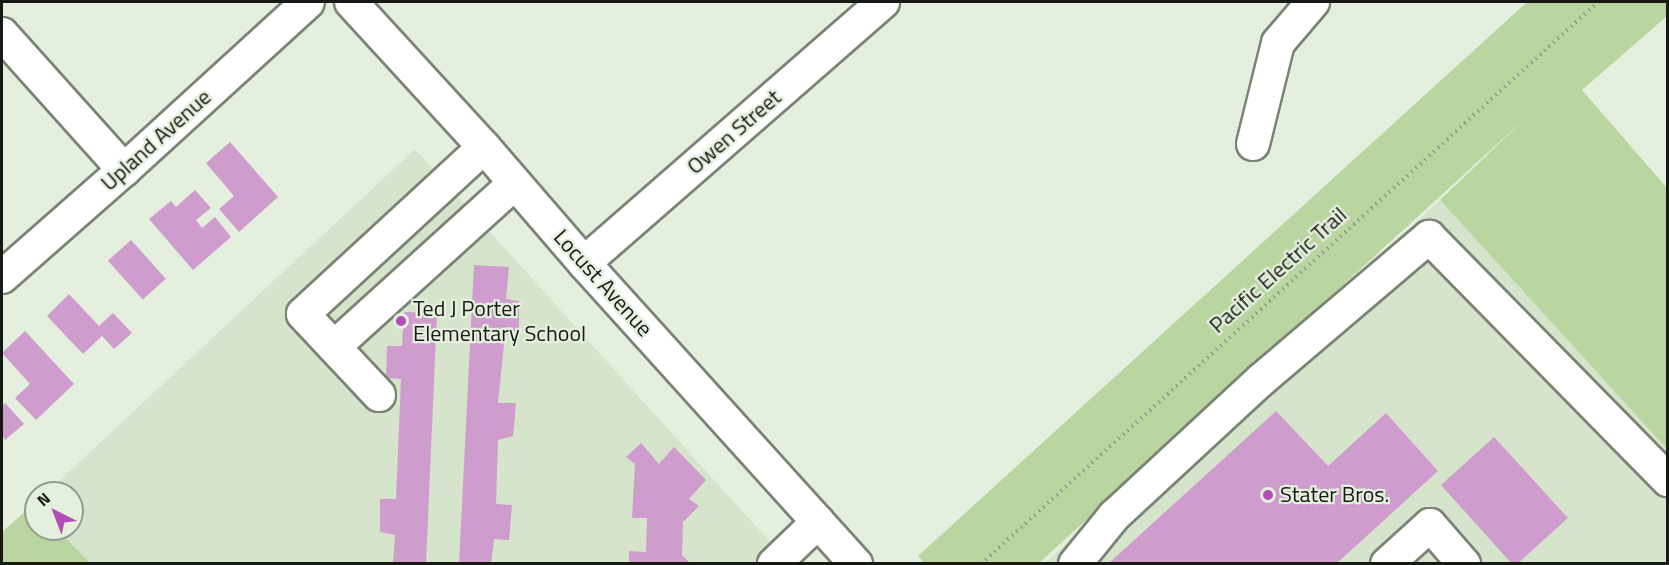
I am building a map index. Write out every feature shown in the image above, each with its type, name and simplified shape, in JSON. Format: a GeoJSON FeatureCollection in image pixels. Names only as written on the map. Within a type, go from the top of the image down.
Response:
{"type":"FeatureCollection","features":[{"type":"Feature","properties":{"kind":"street","name":"Upland Avenue"},"geometry":{"type":"LineString","coordinates":[[2,277],[124,170],[308,2]]}},
{"type":"Feature","properties":{"kind":"street","name":"Locust Avenue"},"geometry":{"type":"LineString","coordinates":[[351,2],[484,147],[584,263],[818,522],[847,560]]}},
{"type":"Feature","properties":{"kind":"street","name":"Owen Street"},"geometry":{"type":"LineString","coordinates":[[584,263],[883,2]]}},
{"type":"Feature","properties":{"kind":"street"},"geometry":{"type":"LineString","coordinates":[[1253,144],[1278,43],[1313,2]]}},
{"type":"Feature","properties":{"kind":"street"},"geometry":{"type":"LineString","coordinates":[[2,34],[124,170]]}},
{"type":"Feature","properties":{"kind":"street"},"geometry":{"type":"LineString","coordinates":[[379,395],[303,314],[484,147]]}},
{"type":"Feature","properties":{"kind":"street"},"geometry":{"type":"LineString","coordinates":[[334,347],[515,183]]}},
{"type":"Feature","properties":{"kind":"street"},"geometry":{"type":"LineString","coordinates":[[1075,564],[1114,516],[1261,380],[1429,237],[1668,480]]}},
{"type":"Feature","properties":{"kind":"street"},"geometry":{"type":"LineString","coordinates":[[774,564],[818,522]]}},
{"type":"Feature","properties":{"kind":"street"},"geometry":{"type":"LineString","coordinates":[[1387,564],[1430,525],[1464,564]]}},
{"type":"Feature","properties":{"kind":"path","name":"Pacific Electric Trail"},"geometry":{"type":"LineString","coordinates":[[981,564],[1598,2]]}},
{"type":"Feature","properties":{"kind":"shaded area","name":"Ted J Porter Elementary School"},"geometry":{"type":"Polygon","coordinates":[[[415,149],[789,563],[2,564],[2,532],[24,513],[24,541],[84,541],[84,481],[59,481],[415,149]]]}},
{"type":"Feature","properties":{"kind":"shaded area"},"geometry":{"type":"Polygon","coordinates":[[[1440,200],[1667,449],[1667,563],[1044,564],[1440,200]]]}},
{"type":"Feature","properties":{"kind":"green space"},"geometry":{"type":"Polygon","coordinates":[[[1527,2],[1667,2],[1667,16],[1582,90],[1667,188],[1667,449],[1440,200],[1530,114],[1039,563],[924,563],[918,556],[1527,2]]]}},
{"type":"Feature","properties":{"kind":"green space"},"geometry":{"type":"Polygon","coordinates":[[[24,513],[24,541],[69,541],[90,563],[2,563],[2,532],[24,513]]]}},
{"type":"Feature","properties":{"kind":"building"},"geometry":{"type":"Polygon","coordinates":[[[230,142],[278,197],[239,232],[219,209],[234,196],[206,163],[230,142]]]}},
{"type":"Feature","properties":{"kind":"building"},"geometry":{"type":"Polygon","coordinates":[[[195,190],[211,208],[196,220],[202,228],[215,217],[231,237],[193,270],[149,219],[171,201],[176,207],[195,190]]]}},
{"type":"Feature","properties":{"kind":"building"},"geometry":{"type":"Polygon","coordinates":[[[131,240],[166,279],[143,299],[108,261],[131,240]]]}},
{"type":"Feature","properties":{"kind":"building"},"geometry":{"type":"Polygon","coordinates":[[[474,265],[509,267],[506,299],[519,301],[519,336],[505,335],[498,403],[516,403],[513,436],[498,440],[496,504],[512,505],[509,540],[494,539],[491,564],[459,564],[474,265]]]}},
{"type":"Feature","properties":{"kind":"building"},"geometry":{"type":"Polygon","coordinates":[[[69,294],[99,326],[113,313],[132,333],[114,349],[102,336],[83,354],[47,316],[69,294]]]}},
{"type":"Feature","properties":{"kind":"building"},"geometry":{"type":"Polygon","coordinates":[[[404,312],[437,313],[426,564],[393,564],[395,535],[380,532],[380,499],[396,499],[401,379],[386,378],[387,346],[402,346],[404,312]]]}},
{"type":"Feature","properties":{"kind":"building"},"geometry":{"type":"Polygon","coordinates":[[[25,331],[74,384],[36,420],[15,398],[30,384],[2,353],[25,331]]]}},
{"type":"Feature","properties":{"kind":"building"},"geometry":{"type":"Polygon","coordinates":[[[5,403],[24,424],[5,440],[2,435],[2,406],[5,403]]]}},
{"type":"Feature","properties":{"kind":"building","name":"Stater Bros."},"geometry":{"type":"Polygon","coordinates":[[[1276,411],[1328,466],[1386,413],[1438,471],[1336,564],[1108,564],[1276,411]]]}},
{"type":"Feature","properties":{"kind":"building"},"geometry":{"type":"Polygon","coordinates":[[[1494,437],[1568,518],[1517,564],[1512,564],[1441,485],[1494,437]]]}},
{"type":"Feature","properties":{"kind":"building"},"geometry":{"type":"Polygon","coordinates":[[[641,443],[659,464],[674,447],[706,480],[689,499],[699,506],[683,522],[682,555],[691,564],[629,564],[629,551],[646,552],[647,518],[632,518],[635,464],[626,457],[641,443]]]}},
{"type":"Feature","properties":{"kind":"place","name":"Ted J Porter Elementary School"},"geometry":{"type":"Point","coordinates":[401,321]}},
{"type":"Feature","properties":{"kind":"place","name":"Stater Bros."},"geometry":{"type":"Point","coordinates":[1268,495]}}]}
